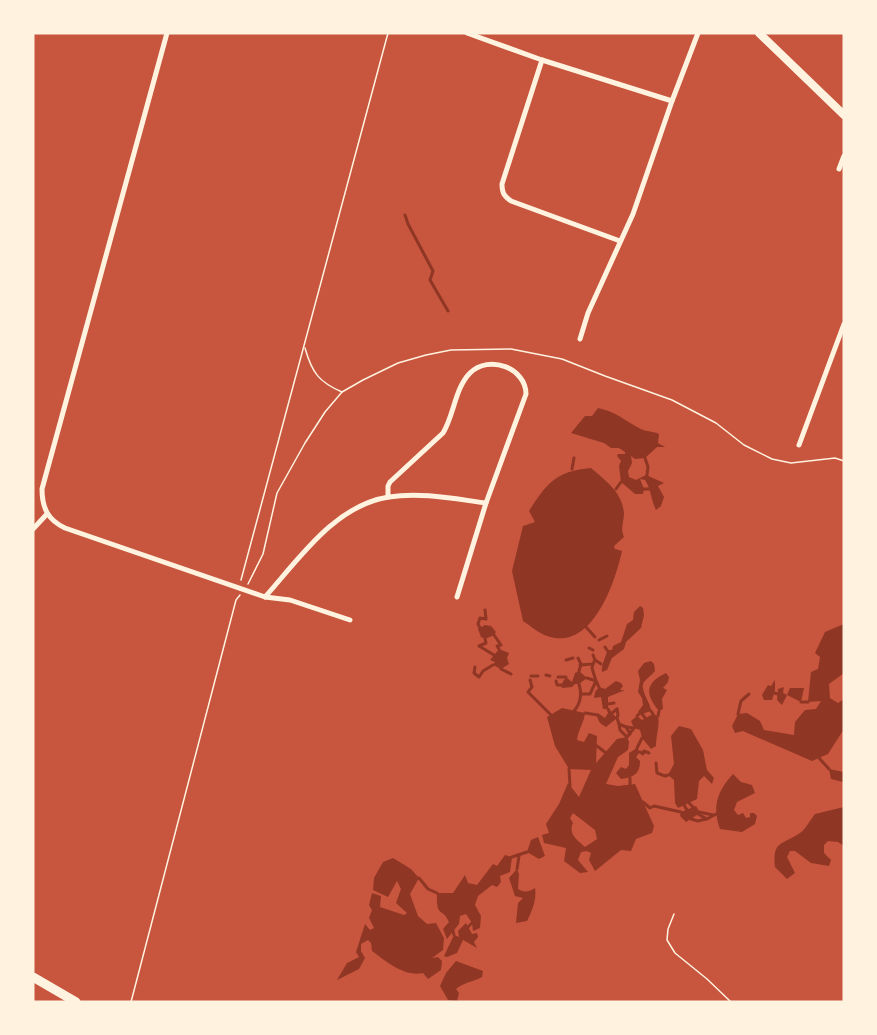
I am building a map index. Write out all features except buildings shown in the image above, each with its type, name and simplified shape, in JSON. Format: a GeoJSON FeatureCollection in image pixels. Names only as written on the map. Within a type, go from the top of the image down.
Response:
{"type":"FeatureCollection","features":[{"type":"Feature","properties":{"kind":"highway"},"geometry":{"type":"LineString","coordinates":[[33,977],[76,1002]]}},
{"type":"Feature","properties":{"kind":"main road"},"geometry":{"type":"LineString","coordinates":[[759,33],[844,115]]}},
{"type":"Feature","properties":{"kind":"street"},"geometry":{"type":"LineString","coordinates":[[167,33],[42,489],[42,502],[46,514],[55,523],[65,528],[265,597],[290,600],[350,621]]}},
{"type":"Feature","properties":{"kind":"street"},"geometry":{"type":"LineString","coordinates":[[469,33],[542,60],[672,101]]}},
{"type":"Feature","properties":{"kind":"street"},"geometry":{"type":"LineString","coordinates":[[580,339],[588,313],[633,214],[698,33]]}},
{"type":"Feature","properties":{"kind":"street"},"geometry":{"type":"LineString","coordinates":[[542,60],[502,184],[502,191],[511,201],[620,241]]}},
{"type":"Feature","properties":{"kind":"street"},"geometry":{"type":"LineString","coordinates":[[839,170],[844,156]]}},
{"type":"Feature","properties":{"kind":"street"},"geometry":{"type":"LineString","coordinates":[[799,445],[844,324]]}},
{"type":"Feature","properties":{"kind":"street"},"geometry":{"type":"LineString","coordinates":[[388,497],[390,482],[443,433],[465,380],[470,374],[482,365],[489,364],[513,369],[519,374],[526,386],[526,394],[486,503],[457,597]]}},
{"type":"Feature","properties":{"kind":"street"},"geometry":{"type":"LineString","coordinates":[[265,597],[340,518],[354,509],[388,497],[413,495],[486,503]]}},
{"type":"Feature","properties":{"kind":"street"},"geometry":{"type":"LineString","coordinates":[[33,529],[46,514]]}},
{"type":"Feature","properties":{"kind":"path"},"geometry":{"type":"LineString","coordinates":[[244,590],[241,579],[388,33]]}},
{"type":"Feature","properties":{"kind":"path"},"geometry":{"type":"LineString","coordinates":[[244,590],[257,570],[263,554],[277,493],[305,442],[342,392],[326,385],[315,374],[304,348]]}},
{"type":"Feature","properties":{"kind":"path"},"geometry":{"type":"LineString","coordinates":[[672,400],[716,423],[758,453],[772,459],[791,463],[835,458],[844,461]]}},
{"type":"Feature","properties":{"kind":"path"},"geometry":{"type":"LineString","coordinates":[[131,1002],[236,600]]}},
{"type":"Feature","properties":{"kind":"path"},"geometry":{"type":"LineString","coordinates":[[674,914],[668,929],[667,940],[675,954],[707,979],[731,1002]]}},
{"type":"Feature","properties":{"kind":"shaded area"},"geometry":{"type":"Polygon","coordinates":[[[598,408],[616,414],[641,429],[659,434],[658,443],[665,447],[657,447],[645,458],[635,459],[631,456],[632,463],[628,471],[629,477],[636,480],[646,475],[664,483],[658,486],[664,497],[661,506],[656,510],[645,480],[640,479],[644,489],[643,494],[635,494],[621,482],[619,466],[621,461],[617,456],[625,452],[571,433],[585,416],[592,416],[598,408]]]}},
{"type":"Feature","properties":{"kind":"shaded area"},"geometry":{"type":"Polygon","coordinates":[[[591,468],[617,493],[623,506],[622,531],[624,537],[614,546],[615,549],[622,551],[619,564],[607,596],[589,625],[577,634],[563,638],[547,636],[523,621],[512,571],[523,526],[535,522],[529,511],[541,493],[554,480],[569,472],[591,468]]]}},
{"type":"Feature","properties":{"kind":"shaded area"},"geometry":{"type":"Polygon","coordinates":[[[640,606],[643,608],[644,615],[641,628],[626,642],[624,649],[612,658],[607,670],[602,672],[607,650],[612,650],[613,646],[621,642],[627,624],[633,620],[634,612],[640,606]]]}},
{"type":"Feature","properties":{"kind":"shaded area"},"geometry":{"type":"Polygon","coordinates":[[[844,624],[844,673],[829,684],[830,698],[838,703],[844,699],[844,729],[828,754],[812,761],[743,731],[735,733],[732,726],[738,714],[747,713],[760,721],[764,730],[794,735],[795,722],[805,710],[816,709],[821,701],[808,702],[811,672],[818,669],[820,657],[815,653],[825,632],[844,624]]]}},
{"type":"Feature","properties":{"kind":"shaded area"},"geometry":{"type":"Polygon","coordinates":[[[485,625],[491,626],[496,632],[485,639],[481,637],[478,629],[485,625]]]}},
{"type":"Feature","properties":{"kind":"shaded area"},"geometry":{"type":"Polygon","coordinates":[[[499,649],[509,653],[507,658],[509,664],[501,669],[493,665],[495,662],[490,660],[499,649]]]}},
{"type":"Feature","properties":{"kind":"shaded area"},"geometry":{"type":"Polygon","coordinates":[[[651,661],[655,671],[643,685],[651,711],[642,714],[638,712],[643,705],[638,692],[640,680],[638,671],[644,663],[651,661]]]}},
{"type":"Feature","properties":{"kind":"shaded area"},"geometry":{"type":"Polygon","coordinates":[[[579,671],[587,678],[572,687],[562,688],[561,685],[566,677],[572,682],[575,673],[579,671]]]}},
{"type":"Feature","properties":{"kind":"shaded area"},"geometry":{"type":"Polygon","coordinates":[[[666,673],[669,677],[668,682],[663,688],[667,690],[662,699],[663,709],[659,711],[651,699],[649,689],[654,681],[666,673]]]}},
{"type":"Feature","properties":{"kind":"shaded area"},"geometry":{"type":"Polygon","coordinates":[[[775,680],[772,700],[764,700],[762,695],[768,685],[771,686],[775,680]]]}},
{"type":"Feature","properties":{"kind":"shaded area"},"geometry":{"type":"Polygon","coordinates":[[[616,681],[623,686],[620,690],[625,690],[608,697],[608,709],[603,709],[601,697],[594,698],[595,692],[599,687],[605,689],[616,681]]]}},
{"type":"Feature","properties":{"kind":"shaded area"},"geometry":{"type":"Polygon","coordinates":[[[784,687],[783,693],[787,695],[782,705],[777,700],[778,689],[784,687]]]}},
{"type":"Feature","properties":{"kind":"shaded area"},"geometry":{"type":"Polygon","coordinates":[[[790,688],[804,688],[801,702],[787,695],[790,688]]]}},
{"type":"Feature","properties":{"kind":"shaded area"},"geometry":{"type":"Polygon","coordinates":[[[562,708],[585,713],[577,740],[584,742],[589,733],[597,736],[596,763],[617,739],[627,737],[629,742],[628,750],[618,757],[606,784],[618,786],[635,784],[654,826],[652,833],[636,839],[631,851],[621,850],[595,871],[589,860],[591,853],[581,852],[578,860],[588,872],[580,873],[564,861],[566,848],[544,843],[542,835],[549,833],[546,824],[559,804],[568,783],[579,797],[591,770],[569,769],[555,746],[547,717],[562,708]],[[573,813],[570,818],[573,823],[572,834],[585,847],[597,839],[595,830],[573,813]]]}},
{"type":"Feature","properties":{"kind":"shaded area"},"geometry":{"type":"Polygon","coordinates":[[[608,713],[612,713],[617,718],[606,727],[597,717],[599,714],[605,718],[608,713]]]}},
{"type":"Feature","properties":{"kind":"shaded area"},"geometry":{"type":"Polygon","coordinates":[[[653,714],[658,716],[659,723],[656,746],[651,749],[642,738],[640,730],[634,728],[631,721],[637,716],[642,720],[653,714]]]}},
{"type":"Feature","properties":{"kind":"shaded area"},"geometry":{"type":"Polygon","coordinates":[[[679,726],[691,729],[703,750],[707,770],[714,778],[712,784],[704,776],[699,781],[697,799],[678,808],[675,803],[674,780],[668,775],[674,764],[671,736],[679,726]]]}},
{"type":"Feature","properties":{"kind":"shaded area"},"geometry":{"type":"Polygon","coordinates":[[[637,748],[640,752],[636,757],[640,765],[637,772],[633,776],[621,779],[616,773],[621,767],[626,769],[629,765],[629,753],[637,748]]]}},
{"type":"Feature","properties":{"kind":"shaded area"},"geometry":{"type":"Polygon","coordinates":[[[829,769],[844,772],[843,782],[831,779],[829,769]]]}},
{"type":"Feature","properties":{"kind":"shaded area"},"geometry":{"type":"Polygon","coordinates":[[[733,774],[741,782],[752,785],[755,793],[737,802],[734,810],[738,815],[743,813],[746,818],[750,817],[750,813],[757,816],[755,824],[742,832],[720,829],[716,813],[720,793],[733,774]]]}},
{"type":"Feature","properties":{"kind":"shaded area"},"geometry":{"type":"Polygon","coordinates":[[[696,806],[700,813],[686,822],[680,816],[681,812],[696,806]]]}},
{"type":"Feature","properties":{"kind":"shaded area"},"geometry":{"type":"Polygon","coordinates":[[[844,807],[844,846],[838,842],[828,841],[824,845],[824,853],[831,860],[829,866],[811,863],[795,851],[790,851],[787,857],[795,873],[787,879],[775,867],[775,852],[780,844],[802,831],[815,814],[844,807]]]}},
{"type":"Feature","properties":{"kind":"shaded area"},"geometry":{"type":"Polygon","coordinates":[[[538,837],[545,856],[539,859],[527,852],[531,840],[538,837]]]}},
{"type":"Feature","properties":{"kind":"shaded area"},"geometry":{"type":"Polygon","coordinates":[[[505,855],[512,857],[510,872],[500,876],[501,882],[497,887],[492,885],[478,896],[475,905],[481,916],[480,928],[473,931],[472,923],[466,914],[460,916],[459,924],[447,939],[443,929],[449,922],[439,909],[437,893],[453,893],[465,875],[468,883],[477,885],[493,864],[497,866],[505,855]]]}},
{"type":"Feature","properties":{"kind":"shaded area"},"geometry":{"type":"Polygon","coordinates":[[[393,858],[411,869],[419,878],[410,894],[418,916],[427,924],[436,923],[444,938],[443,950],[432,958],[438,957],[442,961],[441,970],[428,979],[423,973],[402,971],[372,951],[368,940],[361,944],[361,951],[365,958],[359,969],[337,980],[347,963],[359,957],[356,952],[365,924],[370,930],[374,928],[369,918],[372,910],[369,905],[372,893],[381,896],[380,907],[404,915],[407,913],[396,903],[401,889],[397,881],[388,897],[373,890],[374,878],[383,862],[393,858]]]}},
{"type":"Feature","properties":{"kind":"shaded area"},"geometry":{"type":"Polygon","coordinates":[[[517,869],[518,889],[527,891],[535,888],[535,896],[527,921],[516,923],[518,903],[523,898],[515,896],[509,878],[517,869]]]}},
{"type":"Feature","properties":{"kind":"shaded area"},"geometry":{"type":"Polygon","coordinates":[[[466,923],[472,934],[477,933],[478,937],[474,942],[477,948],[463,940],[457,953],[444,956],[454,935],[459,937],[458,931],[466,923]]]}},
{"type":"Feature","properties":{"kind":"shaded area"},"geometry":{"type":"Polygon","coordinates":[[[456,961],[483,971],[482,977],[456,989],[459,993],[457,1001],[448,1000],[440,986],[446,973],[456,961]]]}},
{"type":"Feature","properties":{"kind":"waterway"},"geometry":{"type":"LineString","coordinates":[[405,215],[433,271],[430,280],[448,311]]}},
{"type":"Feature","properties":{"kind":"waterway"},"geometry":{"type":"LineString","coordinates":[[572,469],[574,458]]}},
{"type":"Feature","properties":{"kind":"waterway"},"geometry":{"type":"LineString","coordinates":[[645,458],[648,467],[647,475]]}},
{"type":"Feature","properties":{"kind":"waterway"},"geometry":{"type":"LineString","coordinates":[[616,489],[621,482]]}},
{"type":"Feature","properties":{"kind":"waterway"},"geometry":{"type":"LineString","coordinates":[[644,489],[650,489]]}},
{"type":"Feature","properties":{"kind":"waterway"},"geometry":{"type":"LineString","coordinates":[[480,628],[478,624],[480,618],[486,619],[485,610]]}},
{"type":"Feature","properties":{"kind":"waterway"},"geometry":{"type":"LineString","coordinates":[[586,627],[595,637]]}},
{"type":"Feature","properties":{"kind":"waterway"},"geometry":{"type":"LineString","coordinates":[[494,635],[501,645],[497,646],[499,649]]}},
{"type":"Feature","properties":{"kind":"waterway"},"geometry":{"type":"LineString","coordinates":[[599,640],[607,636]]}},
{"type":"Feature","properties":{"kind":"waterway"},"geometry":{"type":"LineString","coordinates":[[485,639],[486,643],[479,646],[494,655]]}},
{"type":"Feature","properties":{"kind":"waterway"},"geometry":{"type":"LineString","coordinates":[[589,648],[593,650]]}},
{"type":"Feature","properties":{"kind":"waterway"},"geometry":{"type":"LineString","coordinates":[[593,655],[595,660],[601,664]]}},
{"type":"Feature","properties":{"kind":"waterway"},"geometry":{"type":"LineString","coordinates":[[566,660],[573,658]]}},
{"type":"Feature","properties":{"kind":"waterway"},"geometry":{"type":"LineString","coordinates":[[578,658],[581,664],[579,671]]}},
{"type":"Feature","properties":{"kind":"waterway"},"geometry":{"type":"LineString","coordinates":[[580,665],[593,664],[595,660]]}},
{"type":"Feature","properties":{"kind":"waterway"},"geometry":{"type":"LineString","coordinates":[[582,694],[590,694],[596,681],[593,664]]}},
{"type":"Feature","properties":{"kind":"waterway"},"geometry":{"type":"LineString","coordinates":[[475,667],[474,673],[479,677],[483,671],[493,665]]}},
{"type":"Feature","properties":{"kind":"waterway"},"geometry":{"type":"LineString","coordinates":[[501,669],[511,674]]}},
{"type":"Feature","properties":{"kind":"waterway"},"geometry":{"type":"LineString","coordinates":[[546,675],[550,676]]}},
{"type":"Feature","properties":{"kind":"waterway"},"geometry":{"type":"LineString","coordinates":[[531,676],[538,676]]}},
{"type":"Feature","properties":{"kind":"waterway"},"geometry":{"type":"LineString","coordinates":[[558,677],[566,677]]}},
{"type":"Feature","properties":{"kind":"waterway"},"geometry":{"type":"LineString","coordinates":[[587,678],[596,681],[599,687]]}},
{"type":"Feature","properties":{"kind":"waterway"},"geometry":{"type":"LineString","coordinates":[[530,680],[532,687],[528,692],[551,715]]}},
{"type":"Feature","properties":{"kind":"waterway"},"geometry":{"type":"LineString","coordinates":[[556,681],[557,685],[561,685]]}},
{"type":"Feature","properties":{"kind":"waterway"},"geometry":{"type":"LineString","coordinates":[[574,711],[580,698],[579,684]]}},
{"type":"Feature","properties":{"kind":"waterway"},"geometry":{"type":"LineString","coordinates":[[774,693],[778,694]]}},
{"type":"Feature","properties":{"kind":"waterway"},"geometry":{"type":"LineString","coordinates":[[738,714],[741,701],[749,694]]}},
{"type":"Feature","properties":{"kind":"waterway"},"geometry":{"type":"LineString","coordinates":[[801,702],[808,702]]}},
{"type":"Feature","properties":{"kind":"waterway"},"geometry":{"type":"LineString","coordinates":[[608,704],[614,703]]}},
{"type":"Feature","properties":{"kind":"waterway"},"geometry":{"type":"LineString","coordinates":[[608,709],[610,713]]}},
{"type":"Feature","properties":{"kind":"waterway"},"geometry":{"type":"LineString","coordinates":[[617,709],[619,724],[626,727],[630,734]]}},
{"type":"Feature","properties":{"kind":"waterway"},"geometry":{"type":"LineString","coordinates":[[612,713],[617,709]]}},
{"type":"Feature","properties":{"kind":"waterway"},"geometry":{"type":"LineString","coordinates":[[658,716],[659,711]]}},
{"type":"Feature","properties":{"kind":"waterway"},"geometry":{"type":"LineString","coordinates":[[585,713],[598,715]]}},
{"type":"Feature","properties":{"kind":"waterway"},"geometry":{"type":"LineString","coordinates":[[637,716],[640,713]]}},
{"type":"Feature","properties":{"kind":"waterway"},"geometry":{"type":"LineString","coordinates":[[642,714],[646,719]]}},
{"type":"Feature","properties":{"kind":"waterway"},"geometry":{"type":"LineString","coordinates":[[619,724],[620,730],[627,737],[634,728],[626,727]]}},
{"type":"Feature","properties":{"kind":"waterway"},"geometry":{"type":"LineString","coordinates":[[637,748],[642,738]]}},
{"type":"Feature","properties":{"kind":"waterway"},"geometry":{"type":"LineString","coordinates":[[597,746],[606,753]]}},
{"type":"Feature","properties":{"kind":"waterway"},"geometry":{"type":"LineString","coordinates":[[640,752],[649,753]]}},
{"type":"Feature","properties":{"kind":"waterway"},"geometry":{"type":"LineString","coordinates":[[819,758],[829,769]]}},
{"type":"Feature","properties":{"kind":"waterway"},"geometry":{"type":"LineString","coordinates":[[656,763],[657,773],[668,775]]}},
{"type":"Feature","properties":{"kind":"waterway"},"geometry":{"type":"LineString","coordinates":[[569,769],[570,786]]}},
{"type":"Feature","properties":{"kind":"waterway"},"geometry":{"type":"LineString","coordinates":[[630,778],[630,784]]}},
{"type":"Feature","properties":{"kind":"waterway"},"geometry":{"type":"LineString","coordinates":[[643,802],[650,808],[654,806],[681,812]]}},
{"type":"Feature","properties":{"kind":"waterway"},"geometry":{"type":"LineString","coordinates":[[689,803],[693,807]]}},
{"type":"Feature","properties":{"kind":"waterway"},"geometry":{"type":"LineString","coordinates":[[684,805],[687,810]]}},
{"type":"Feature","properties":{"kind":"waterway"},"geometry":{"type":"LineString","coordinates":[[699,812],[713,815]]}},
{"type":"Feature","properties":{"kind":"waterway"},"geometry":{"type":"LineString","coordinates":[[698,814],[707,819],[716,814]]}},
{"type":"Feature","properties":{"kind":"waterway"},"geometry":{"type":"LineString","coordinates":[[691,819],[698,821],[706,819]]}},
{"type":"Feature","properties":{"kind":"waterway"},"geometry":{"type":"LineString","coordinates":[[512,857],[527,852]]}},
{"type":"Feature","properties":{"kind":"waterway"},"geometry":{"type":"LineString","coordinates":[[517,869],[519,856]]}},
{"type":"Feature","properties":{"kind":"waterway"},"geometry":{"type":"LineString","coordinates":[[419,878],[428,889],[437,893]]}},
{"type":"Feature","properties":{"kind":"waterway"},"geometry":{"type":"LineString","coordinates":[[468,927],[472,923]]}},
{"type":"Feature","properties":{"kind":"waterway"},"geometry":{"type":"LineString","coordinates":[[453,931],[454,935]]}}]}
